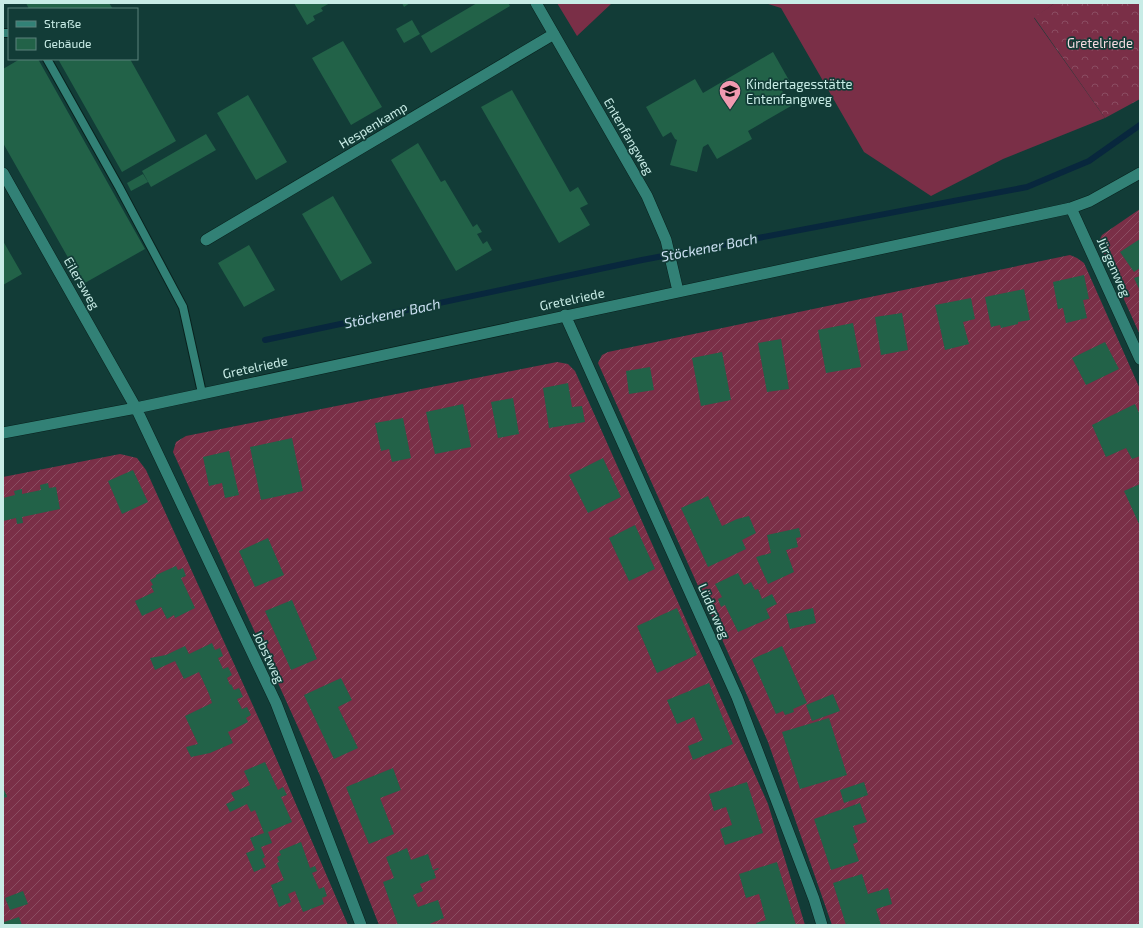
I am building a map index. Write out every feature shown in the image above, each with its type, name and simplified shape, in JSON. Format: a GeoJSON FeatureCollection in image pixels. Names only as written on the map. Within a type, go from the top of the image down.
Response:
{"type":"FeatureCollection","features":[{"type":"Feature","properties":{"kind":"street","name":"Entenfangweg"},"geometry":{"type":"LineString","coordinates":[[536,3],[647,196],[666,240],[678,291]]}},
{"type":"Feature","properties":{"kind":"street","name":"Hespenkamp"},"geometry":{"type":"LineString","coordinates":[[206,240],[554,34]]}},
{"type":"Feature","properties":{"kind":"street","name":"Eilersweg"},"geometry":{"type":"LineString","coordinates":[[3,173],[136,408]]}},
{"type":"Feature","properties":{"kind":"street","name":"Gretelriede"},"geometry":{"type":"LineString","coordinates":[[3,433],[136,408],[565,315],[1071,208],[1090,201],[1140,173]]}},
{"type":"Feature","properties":{"kind":"street","name":"Jürgenweg"},"geometry":{"type":"LineString","coordinates":[[1071,208],[1140,359]]}},
{"type":"Feature","properties":{"kind":"street","name":"Lüderweg"},"geometry":{"type":"LineString","coordinates":[[565,315],[737,697],[814,899],[822,925]]}},
{"type":"Feature","properties":{"kind":"street","name":"Jobstweg"},"geometry":{"type":"LineString","coordinates":[[136,408],[276,703],[361,925]]}},
{"type":"Feature","properties":{"kind":"lane"},"geometry":{"type":"LineString","coordinates":[[48,60],[119,187],[183,307],[202,393]]}},
{"type":"Feature","properties":{"kind":"green space"},"geometry":{"type":"Polygon","coordinates":[[[557,3],[612,3],[577,36],[557,3]]]}},
{"type":"Feature","properties":{"kind":"green space"},"geometry":{"type":"Polygon","coordinates":[[[765,3],[1055,3],[1034,18],[1105,118],[1003,159],[931,196],[864,152],[781,8],[765,3]]]}},
{"type":"Feature","properties":{"kind":"green space","name":"Gretelriede"},"geometry":{"type":"Polygon","coordinates":[[[1055,3],[1140,3],[1140,99],[1105,118],[1034,17],[1055,3]]]}},
{"type":"Feature","properties":{"kind":"green space"},"geometry":{"type":"Polygon","coordinates":[[[1140,209],[1140,335],[1100,246],[1100,239],[1102,235],[1140,209]]]}},
{"type":"Feature","properties":{"kind":"green space"},"geometry":{"type":"Polygon","coordinates":[[[1070,255],[1084,263],[1140,389],[1140,925],[832,925],[768,742],[598,363],[602,355],[608,352],[1070,255]]]}},
{"type":"Feature","properties":{"kind":"green space"},"geometry":{"type":"Polygon","coordinates":[[[557,362],[568,364],[575,371],[768,804],[805,925],[379,925],[322,780],[173,452],[176,442],[186,436],[557,362]]]}},
{"type":"Feature","properties":{"kind":"green space"},"geometry":{"type":"Polygon","coordinates":[[[120,454],[137,458],[146,470],[264,730],[348,925],[3,925],[3,477],[120,454]]]}},
{"type":"Feature","properties":{"kind":"building"},"geometry":{"type":"Polygon","coordinates":[[[26,3],[109,3],[112,8],[28,8],[26,3]]]}},
{"type":"Feature","properties":{"kind":"building"},"geometry":{"type":"Polygon","coordinates":[[[294,3],[330,3],[321,8],[323,11],[313,16],[315,20],[307,25],[294,3]]]}},
{"type":"Feature","properties":{"kind":"building"},"geometry":{"type":"Polygon","coordinates":[[[402,3],[410,3],[404,7],[402,3]]]}},
{"type":"Feature","properties":{"kind":"building"},"geometry":{"type":"Polygon","coordinates":[[[477,3],[508,3],[510,6],[431,53],[421,36],[477,3]]]}},
{"type":"Feature","properties":{"kind":"building"},"geometry":{"type":"Polygon","coordinates":[[[412,20],[420,34],[404,43],[396,29],[412,20]]]}},
{"type":"Feature","properties":{"kind":"building"},"geometry":{"type":"Polygon","coordinates":[[[343,41],[382,107],[351,125],[312,58],[343,41]]]}},
{"type":"Feature","properties":{"kind":"building"},"geometry":{"type":"Polygon","coordinates":[[[773,52],[790,82],[780,87],[791,106],[748,131],[752,139],[717,159],[708,144],[703,147],[697,172],[670,165],[677,140],[671,132],[663,137],[646,107],[695,79],[703,93],[773,52]]]}},
{"type":"Feature","properties":{"kind":"building"},"geometry":{"type":"Polygon","coordinates":[[[18,60],[39,60],[145,249],[83,284],[3,143],[3,69],[18,60]]]}},
{"type":"Feature","properties":{"kind":"building"},"geometry":{"type":"Polygon","coordinates":[[[59,60],[131,60],[176,141],[122,172],[59,60]]]}},
{"type":"Feature","properties":{"kind":"building"},"geometry":{"type":"Polygon","coordinates":[[[512,90],[570,192],[578,187],[588,204],[580,208],[590,225],[559,243],[481,107],[512,90]]]}},
{"type":"Feature","properties":{"kind":"building"},"geometry":{"type":"Polygon","coordinates":[[[248,95],[287,162],[256,180],[217,113],[248,95]]]}},
{"type":"Feature","properties":{"kind":"building"},"geometry":{"type":"Polygon","coordinates":[[[206,134],[216,150],[151,187],[142,171],[206,134]]]}},
{"type":"Feature","properties":{"kind":"building"},"geometry":{"type":"Polygon","coordinates":[[[418,143],[441,182],[445,180],[473,227],[477,224],[482,232],[477,234],[483,244],[487,241],[492,250],[456,271],[391,160],[418,143]]]}},
{"type":"Feature","properties":{"kind":"building"},"geometry":{"type":"Polygon","coordinates":[[[143,174],[148,182],[131,191],[127,183],[143,174]]]}},
{"type":"Feature","properties":{"kind":"building"},"geometry":{"type":"Polygon","coordinates":[[[333,196],[372,263],[341,281],[302,214],[333,196]]]}},
{"type":"Feature","properties":{"kind":"building"},"geometry":{"type":"Polygon","coordinates":[[[1140,239],[1140,268],[1134,272],[1120,252],[1140,239]]]}},
{"type":"Feature","properties":{"kind":"building"},"geometry":{"type":"Polygon","coordinates":[[[3,241],[22,274],[3,285],[3,241]]]}},
{"type":"Feature","properties":{"kind":"building"},"geometry":{"type":"Polygon","coordinates":[[[249,245],[275,290],[244,307],[218,263],[249,245]]]}},
{"type":"Feature","properties":{"kind":"building"},"geometry":{"type":"Polygon","coordinates":[[[1084,275],[1089,299],[1083,300],[1087,318],[1066,323],[1063,308],[1058,309],[1053,282],[1084,275]]]}},
{"type":"Feature","properties":{"kind":"building"},"geometry":{"type":"Polygon","coordinates":[[[1140,276],[1140,291],[1134,278],[1140,276]]]}},
{"type":"Feature","properties":{"kind":"building"},"geometry":{"type":"Polygon","coordinates":[[[1024,289],[1030,320],[1018,322],[1018,324],[1001,328],[1000,325],[991,327],[985,297],[1024,289]]]}},
{"type":"Feature","properties":{"kind":"building"},"geometry":{"type":"Polygon","coordinates":[[[971,298],[975,319],[963,322],[969,344],[945,350],[935,305],[971,298]]]}},
{"type":"Feature","properties":{"kind":"building"},"geometry":{"type":"Polygon","coordinates":[[[902,313],[908,350],[881,355],[875,317],[902,313]]]}},
{"type":"Feature","properties":{"kind":"building"},"geometry":{"type":"Polygon","coordinates":[[[853,323],[861,367],[826,373],[818,330],[853,323]]]}},
{"type":"Feature","properties":{"kind":"building"},"geometry":{"type":"Polygon","coordinates":[[[781,339],[789,389],[767,392],[758,343],[781,339]]]}},
{"type":"Feature","properties":{"kind":"building"},"geometry":{"type":"Polygon","coordinates":[[[1105,342],[1119,369],[1086,385],[1072,358],[1105,342]]]}},
{"type":"Feature","properties":{"kind":"building"},"geometry":{"type":"Polygon","coordinates":[[[722,352],[731,400],[701,406],[692,358],[722,352]]]}},
{"type":"Feature","properties":{"kind":"building"},"geometry":{"type":"Polygon","coordinates":[[[650,367],[654,390],[629,394],[626,371],[650,367]]]}},
{"type":"Feature","properties":{"kind":"building"},"geometry":{"type":"Polygon","coordinates":[[[568,383],[572,407],[582,406],[585,422],[549,428],[543,388],[568,383]]]}},
{"type":"Feature","properties":{"kind":"building"},"geometry":{"type":"Polygon","coordinates":[[[513,398],[519,434],[498,438],[491,402],[513,398]]]}},
{"type":"Feature","properties":{"kind":"building"},"geometry":{"type":"Polygon","coordinates":[[[463,404],[471,447],[435,454],[426,412],[463,404]]]}},
{"type":"Feature","properties":{"kind":"building"},"geometry":{"type":"Polygon","coordinates":[[[1135,404],[1140,415],[1140,456],[1132,459],[1126,448],[1106,457],[1092,425],[1135,404]]]}},
{"type":"Feature","properties":{"kind":"building"},"geometry":{"type":"Polygon","coordinates":[[[403,418],[411,458],[392,462],[389,449],[381,451],[375,423],[403,418]]]}},
{"type":"Feature","properties":{"kind":"building"},"geometry":{"type":"Polygon","coordinates":[[[292,438],[303,491],[261,500],[250,447],[292,438]]]}},
{"type":"Feature","properties":{"kind":"building"},"geometry":{"type":"Polygon","coordinates":[[[229,451],[239,495],[225,498],[222,483],[209,486],[203,457],[229,451]]]}},
{"type":"Feature","properties":{"kind":"building"},"geometry":{"type":"Polygon","coordinates":[[[603,458],[621,497],[588,513],[569,475],[603,458]]]}},
{"type":"Feature","properties":{"kind":"building"},"geometry":{"type":"Polygon","coordinates":[[[133,470],[148,502],[122,514],[108,481],[133,470]]]}},
{"type":"Feature","properties":{"kind":"building"},"geometry":{"type":"Polygon","coordinates":[[[48,483],[49,488],[56,487],[60,509],[22,517],[23,523],[17,524],[16,518],[3,521],[3,498],[15,495],[14,491],[22,489],[22,494],[41,490],[40,485],[48,483]]]}},
{"type":"Feature","properties":{"kind":"building"},"geometry":{"type":"Polygon","coordinates":[[[1140,484],[1140,526],[1124,491],[1140,484]]]}},
{"type":"Feature","properties":{"kind":"building"},"geometry":{"type":"Polygon","coordinates":[[[708,496],[722,526],[737,519],[749,516],[756,533],[742,540],[746,549],[708,567],[681,508],[708,496]]]}},
{"type":"Feature","properties":{"kind":"building"},"geometry":{"type":"Polygon","coordinates":[[[635,525],[655,569],[629,581],[609,538],[635,525]]]}},
{"type":"Feature","properties":{"kind":"building"},"geometry":{"type":"Polygon","coordinates":[[[799,528],[801,537],[796,538],[798,547],[786,550],[794,572],[768,584],[756,557],[771,553],[767,535],[799,528]]]}},
{"type":"Feature","properties":{"kind":"building"},"geometry":{"type":"Polygon","coordinates":[[[268,538],[284,575],[255,587],[239,551],[268,538]]]}},
{"type":"Feature","properties":{"kind":"building"},"geometry":{"type":"Polygon","coordinates":[[[176,566],[178,570],[183,568],[186,576],[181,578],[195,608],[175,618],[174,615],[167,619],[161,607],[142,616],[135,601],[154,592],[151,586],[153,585],[150,580],[156,577],[156,575],[176,566]]]}},
{"type":"Feature","properties":{"kind":"building"},"geometry":{"type":"Polygon","coordinates":[[[738,573],[744,585],[751,582],[755,590],[758,589],[762,599],[772,594],[777,604],[766,609],[770,618],[738,632],[725,605],[721,607],[718,599],[722,597],[715,584],[738,573]]]}},
{"type":"Feature","properties":{"kind":"building"},"geometry":{"type":"Polygon","coordinates":[[[292,600],[317,659],[291,670],[265,611],[292,600]]]}},
{"type":"Feature","properties":{"kind":"building"},"geometry":{"type":"Polygon","coordinates":[[[677,608],[697,655],[657,673],[637,626],[677,608]]]}},
{"type":"Feature","properties":{"kind":"building"},"geometry":{"type":"Polygon","coordinates":[[[813,608],[816,623],[790,629],[786,614],[813,608]]]}},
{"type":"Feature","properties":{"kind":"building"},"geometry":{"type":"Polygon","coordinates":[[[212,643],[215,650],[220,648],[223,656],[218,658],[223,669],[228,667],[232,675],[227,678],[230,685],[231,684],[234,690],[239,688],[243,697],[237,699],[242,709],[247,707],[251,715],[246,718],[248,722],[228,732],[233,743],[210,753],[191,757],[186,747],[198,744],[185,716],[212,703],[209,694],[199,672],[184,679],[175,661],[155,670],[150,658],[166,655],[185,646],[189,654],[212,643]]]}},
{"type":"Feature","properties":{"kind":"building"},"geometry":{"type":"Polygon","coordinates":[[[782,646],[807,703],[793,709],[794,712],[785,715],[783,711],[776,714],[752,659],[782,646]]]}},
{"type":"Feature","properties":{"kind":"building"},"geometry":{"type":"Polygon","coordinates":[[[341,678],[352,700],[338,707],[358,748],[334,759],[304,695],[341,678]]]}},
{"type":"Feature","properties":{"kind":"building"},"geometry":{"type":"Polygon","coordinates":[[[709,683],[733,744],[693,760],[688,746],[703,740],[694,717],[677,724],[667,700],[709,683]]]}},
{"type":"Feature","properties":{"kind":"building"},"geometry":{"type":"Polygon","coordinates":[[[833,694],[840,711],[812,721],[806,705],[833,694]]]}},
{"type":"Feature","properties":{"kind":"building"},"geometry":{"type":"Polygon","coordinates":[[[829,718],[847,775],[800,789],[782,732],[829,718]]]}},
{"type":"Feature","properties":{"kind":"building"},"geometry":{"type":"Polygon","coordinates":[[[265,762],[278,790],[283,787],[287,795],[281,797],[292,822],[268,832],[272,843],[261,847],[265,857],[262,859],[266,867],[254,872],[246,853],[255,850],[250,838],[264,833],[255,810],[251,812],[247,804],[230,812],[226,804],[235,800],[231,793],[250,785],[244,771],[265,762]]]}},
{"type":"Feature","properties":{"kind":"building"},"geometry":{"type":"Polygon","coordinates":[[[393,768],[401,790],[380,798],[394,834],[369,844],[346,787],[393,768]]]}},
{"type":"Feature","properties":{"kind":"building"},"geometry":{"type":"Polygon","coordinates":[[[747,782],[763,833],[725,845],[720,829],[732,825],[726,807],[714,811],[709,794],[747,782]]]}},
{"type":"Feature","properties":{"kind":"building"},"geometry":{"type":"Polygon","coordinates":[[[864,782],[868,795],[844,803],[840,790],[864,782]]]}},
{"type":"Feature","properties":{"kind":"building"},"geometry":{"type":"Polygon","coordinates":[[[3,788],[7,797],[3,798],[3,788]]]}},
{"type":"Feature","properties":{"kind":"building"},"geometry":{"type":"Polygon","coordinates":[[[860,803],[867,822],[853,826],[858,842],[853,844],[859,861],[831,870],[814,819],[860,803]]]}},
{"type":"Feature","properties":{"kind":"building"},"geometry":{"type":"Polygon","coordinates":[[[301,842],[310,868],[315,866],[317,871],[312,873],[319,889],[324,887],[327,896],[322,898],[324,904],[303,912],[295,891],[288,894],[291,902],[279,907],[271,885],[284,880],[277,863],[279,862],[277,857],[281,855],[279,851],[301,842]]]}},
{"type":"Feature","properties":{"kind":"building"},"geometry":{"type":"Polygon","coordinates":[[[407,848],[411,860],[428,854],[433,870],[439,869],[434,871],[436,878],[420,884],[423,891],[413,895],[418,907],[438,900],[444,918],[427,925],[398,925],[383,882],[394,878],[386,857],[407,848]]]}},
{"type":"Feature","properties":{"kind":"building"},"geometry":{"type":"Polygon","coordinates":[[[777,862],[796,925],[757,925],[756,923],[766,920],[759,894],[746,898],[739,874],[777,862]]]}},
{"type":"Feature","properties":{"kind":"building"},"geometry":{"type":"Polygon","coordinates":[[[862,874],[868,894],[888,888],[892,904],[876,909],[881,925],[846,925],[833,883],[862,874]]]}},
{"type":"Feature","properties":{"kind":"building"},"geometry":{"type":"Polygon","coordinates":[[[23,891],[28,904],[10,910],[5,898],[23,891]]]}},
{"type":"Feature","properties":{"kind":"building"},"geometry":{"type":"Polygon","coordinates":[[[19,917],[22,925],[3,925],[3,919],[4,922],[19,917]]]}},
{"type":"Feature","properties":{"kind":"waterway","name":"Stöckener Bach"},"geometry":{"type":"LineString","coordinates":[[265,340],[642,260],[1027,187],[1089,161],[1140,125]]}},
{"type":"Feature","properties":{"kind":"place","name":"Kindertagesstätte Entenfangweg"},"geometry":{"type":"Point","coordinates":[730,110]}}]}
